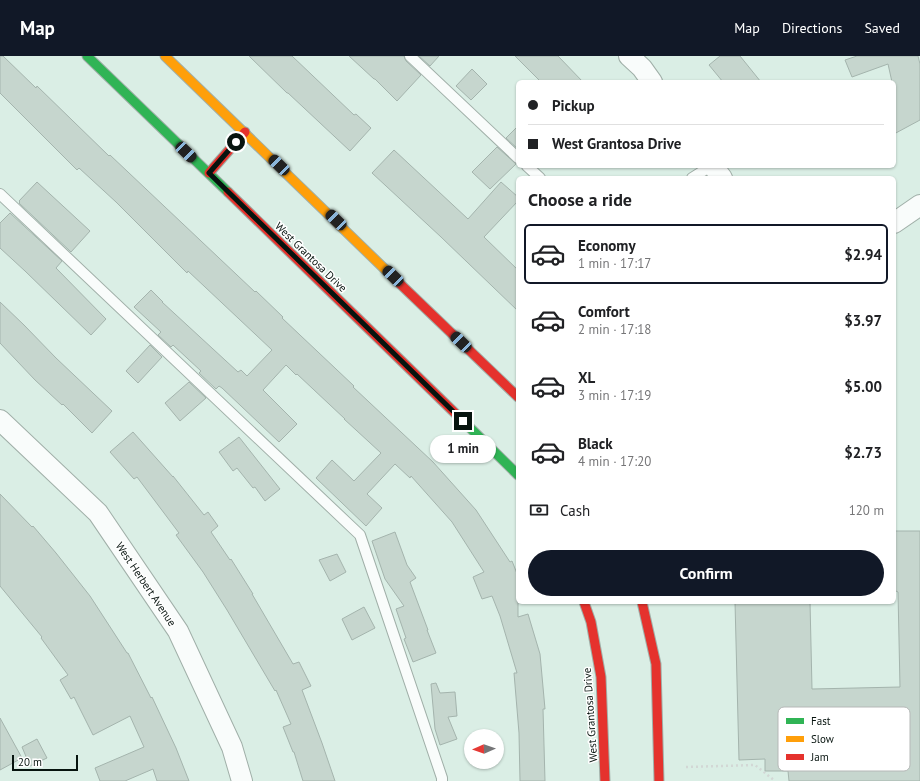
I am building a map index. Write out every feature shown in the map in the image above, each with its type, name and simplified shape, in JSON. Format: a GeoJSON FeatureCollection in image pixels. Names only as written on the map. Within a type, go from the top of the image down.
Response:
{"type":"FeatureCollection","features":[{"type":"Feature","properties":{"kind":"street","name":"West Grantosa Drive"},"geometry":{"type":"LineString","coordinates":[[88,56],[516,473]]}},
{"type":"Feature","properties":{"kind":"street"},"geometry":{"type":"LineString","coordinates":[[165,56],[516,395]]}},
{"type":"Feature","properties":{"kind":"street"},"geometry":{"type":"LineString","coordinates":[[629,56],[642,68],[651,80]]}},
{"type":"Feature","properties":{"kind":"street"},"geometry":{"type":"LineString","coordinates":[[209,173],[245,132]]}},
{"type":"Feature","properties":{"kind":"street"},"geometry":{"type":"LineString","coordinates":[[714,168],[720,176]]}},
{"type":"Feature","properties":{"kind":"street"},"geometry":{"type":"LineString","coordinates":[[896,222],[920,205]]}},
{"type":"Feature","properties":{"kind":"street","name":"West Herbert Avenue"},"geometry":{"type":"LineString","coordinates":[[0,420],[98,513],[178,631],[232,747],[242,781]]}},
{"type":"Feature","properties":{"kind":"street","name":"West Grantosa Drive"},"geometry":{"type":"LineString","coordinates":[[585,604],[591,622],[601,677],[605,781]]}},
{"type":"Feature","properties":{"kind":"street"},"geometry":{"type":"LineString","coordinates":[[642,604],[656,664],[659,781]]}},
{"type":"Feature","properties":{"kind":"lane"},"geometry":{"type":"LineString","coordinates":[[410,56],[516,156]]}},
{"type":"Feature","properties":{"kind":"lane"},"geometry":{"type":"LineString","coordinates":[[529,168],[538,176]]}},
{"type":"Feature","properties":{"kind":"lane"},"geometry":{"type":"LineString","coordinates":[[695,176],[709,168]]}},
{"type":"Feature","properties":{"kind":"lane"},"geometry":{"type":"LineString","coordinates":[[0,194],[360,535],[442,781]]}},
{"type":"Feature","properties":{"kind":"path"},"geometry":{"type":"LineString","coordinates":[[686,767],[755,765],[774,781]]}},
{"type":"Feature","properties":{"kind":"building"},"geometry":{"type":"Polygon","coordinates":[[[0,56],[3,56],[36,88],[37,86],[109,156],[110,155],[255,292],[256,291],[283,317],[282,318],[354,386],[353,387],[433,462],[476,510],[510,562],[512,561],[516,571],[516,604],[518,604],[518,617],[528,614],[540,654],[545,709],[543,709],[545,781],[520,781],[519,733],[514,673],[517,673],[500,616],[492,596],[482,599],[473,577],[484,572],[452,522],[411,476],[410,478],[395,464],[367,494],[382,508],[366,526],[316,478],[332,460],[354,481],[381,453],[297,374],[296,375],[286,365],[263,390],[297,424],[279,442],[222,388],[219,386],[216,389],[199,373],[201,371],[173,345],[171,347],[158,335],[161,332],[134,307],[151,290],[238,372],[241,370],[247,376],[272,350],[188,271],[187,273],[116,202],[79,168],[77,170],[0,93],[0,56]]]}},
{"type":"Feature","properties":{"kind":"building"},"geometry":{"type":"Polygon","coordinates":[[[249,56],[292,56],[354,115],[356,114],[371,128],[350,151],[249,56]]]}},
{"type":"Feature","properties":{"kind":"building"},"geometry":{"type":"Polygon","coordinates":[[[349,56],[404,56],[406,61],[421,75],[397,101],[349,56]]]}},
{"type":"Feature","properties":{"kind":"building"},"geometry":{"type":"Polygon","coordinates":[[[419,56],[439,56],[430,66],[419,56]]]}},
{"type":"Feature","properties":{"kind":"building"},"geometry":{"type":"Polygon","coordinates":[[[515,56],[558,56],[581,80],[539,80],[515,56]]]}},
{"type":"Feature","properties":{"kind":"building"},"geometry":{"type":"Polygon","coordinates":[[[720,56],[740,56],[759,80],[721,80],[709,65],[720,56]]]}},
{"type":"Feature","properties":{"kind":"building"},"geometry":{"type":"Polygon","coordinates":[[[857,56],[918,56],[920,64],[920,120],[896,133],[896,80],[892,80],[888,64],[852,77],[845,60],[857,56]]]}},
{"type":"Feature","properties":{"kind":"building"},"geometry":{"type":"Polygon","coordinates":[[[472,69],[487,84],[471,100],[456,86],[472,69]]]}},
{"type":"Feature","properties":{"kind":"building"},"geometry":{"type":"Polygon","coordinates":[[[516,128],[516,147],[506,138],[516,128]]]}},
{"type":"Feature","properties":{"kind":"building"},"geometry":{"type":"Polygon","coordinates":[[[497,147],[516,164],[490,189],[472,172],[497,147]]]}},
{"type":"Feature","properties":{"kind":"building"},"geometry":{"type":"Polygon","coordinates":[[[394,150],[468,219],[501,182],[516,195],[516,203],[484,237],[516,268],[516,309],[441,237],[372,173],[394,150]]]}},
{"type":"Feature","properties":{"kind":"building"},"geometry":{"type":"Polygon","coordinates":[[[37,182],[90,231],[71,252],[19,203],[19,201],[37,182]]]}},
{"type":"Feature","properties":{"kind":"building"},"geometry":{"type":"Polygon","coordinates":[[[10,213],[62,261],[56,268],[106,319],[91,335],[0,248],[0,223],[10,213]]]}},
{"type":"Feature","properties":{"kind":"building"},"geometry":{"type":"Polygon","coordinates":[[[0,302],[112,411],[92,433],[63,404],[62,405],[35,380],[0,343],[0,302]]]}},
{"type":"Feature","properties":{"kind":"building"},"geometry":{"type":"Polygon","coordinates":[[[150,345],[162,357],[138,383],[126,371],[150,345]]]}},
{"type":"Feature","properties":{"kind":"building"},"geometry":{"type":"Polygon","coordinates":[[[189,382],[206,398],[180,421],[165,403],[189,382]]]}},
{"type":"Feature","properties":{"kind":"building"},"geometry":{"type":"Polygon","coordinates":[[[133,432],[173,476],[204,515],[208,512],[218,526],[211,532],[230,560],[231,559],[253,594],[293,664],[299,662],[311,686],[302,690],[335,781],[303,781],[294,752],[283,727],[291,724],[276,690],[275,691],[203,572],[176,535],[179,533],[137,477],[134,479],[110,452],[133,432]]]}},
{"type":"Feature","properties":{"kind":"building"},"geometry":{"type":"Polygon","coordinates":[[[239,437],[280,489],[265,501],[255,487],[253,488],[237,468],[233,471],[219,452],[239,437]]]}},
{"type":"Feature","properties":{"kind":"building"},"geometry":{"type":"Polygon","coordinates":[[[0,494],[32,527],[33,526],[56,553],[90,596],[128,653],[151,698],[152,697],[176,748],[189,781],[157,781],[153,769],[125,781],[100,781],[95,768],[144,747],[130,716],[93,735],[74,697],[71,699],[60,680],[68,675],[41,638],[42,637],[0,586],[0,494]]]}},
{"type":"Feature","properties":{"kind":"building"},"geometry":{"type":"Polygon","coordinates":[[[896,531],[920,531],[920,781],[789,781],[788,771],[910,771],[910,707],[778,707],[778,771],[765,771],[765,759],[739,760],[735,604],[810,604],[812,689],[900,687],[898,592],[896,591],[896,531]]]}},
{"type":"Feature","properties":{"kind":"building"},"geometry":{"type":"Polygon","coordinates":[[[395,532],[407,565],[416,578],[410,582],[436,653],[413,662],[404,639],[406,638],[396,609],[404,606],[385,579],[372,541],[395,532]]]}},
{"type":"Feature","properties":{"kind":"building"},"geometry":{"type":"Polygon","coordinates":[[[337,554],[346,572],[330,581],[319,560],[337,554]]]}},
{"type":"Feature","properties":{"kind":"building"},"geometry":{"type":"Polygon","coordinates":[[[364,607],[375,628],[352,640],[342,619],[364,607]]]}},
{"type":"Feature","properties":{"kind":"building"},"geometry":{"type":"Polygon","coordinates":[[[436,683],[440,693],[455,692],[457,716],[448,717],[457,739],[440,745],[435,729],[431,684],[436,683]]]}},
{"type":"Feature","properties":{"kind":"building"},"geometry":{"type":"Polygon","coordinates":[[[0,718],[22,758],[0,770],[0,718]]]}},
{"type":"Feature","properties":{"kind":"building"},"geometry":{"type":"Polygon","coordinates":[[[37,739],[47,758],[30,766],[22,747],[37,739]]]}},
{"type":"Feature","properties":{"kind":"traffic: fast"},"geometry":{"type":"LineString","coordinates":[[87,56],[228,192]]}},
{"type":"Feature","properties":{"kind":"traffic: fast"},"geometry":{"type":"LineString","coordinates":[[459,417],[516,473]]}},
{"type":"Feature","properties":{"kind":"traffic: slow"},"geometry":{"type":"LineString","coordinates":[[165,56],[395,279]]}},
{"type":"Feature","properties":{"kind":"traffic: jam"},"geometry":{"type":"LineString","coordinates":[[209,173],[245,132]]}},
{"type":"Feature","properties":{"kind":"traffic: jam"},"geometry":{"type":"LineString","coordinates":[[228,192],[459,417]]}},
{"type":"Feature","properties":{"kind":"traffic: jam"},"geometry":{"type":"LineString","coordinates":[[395,279],[516,395]]}},
{"type":"Feature","properties":{"kind":"traffic: jam"},"geometry":{"type":"LineString","coordinates":[[585,604],[591,622],[601,677],[605,781]]}},
{"type":"Feature","properties":{"kind":"traffic: jam"},"geometry":{"type":"LineString","coordinates":[[642,604],[656,664],[659,781]]}},
{"type":"Feature","properties":{"kind":"route"},"geometry":{"type":"LineString","coordinates":[[236,142],[209,173],[463,421]]}}]}
